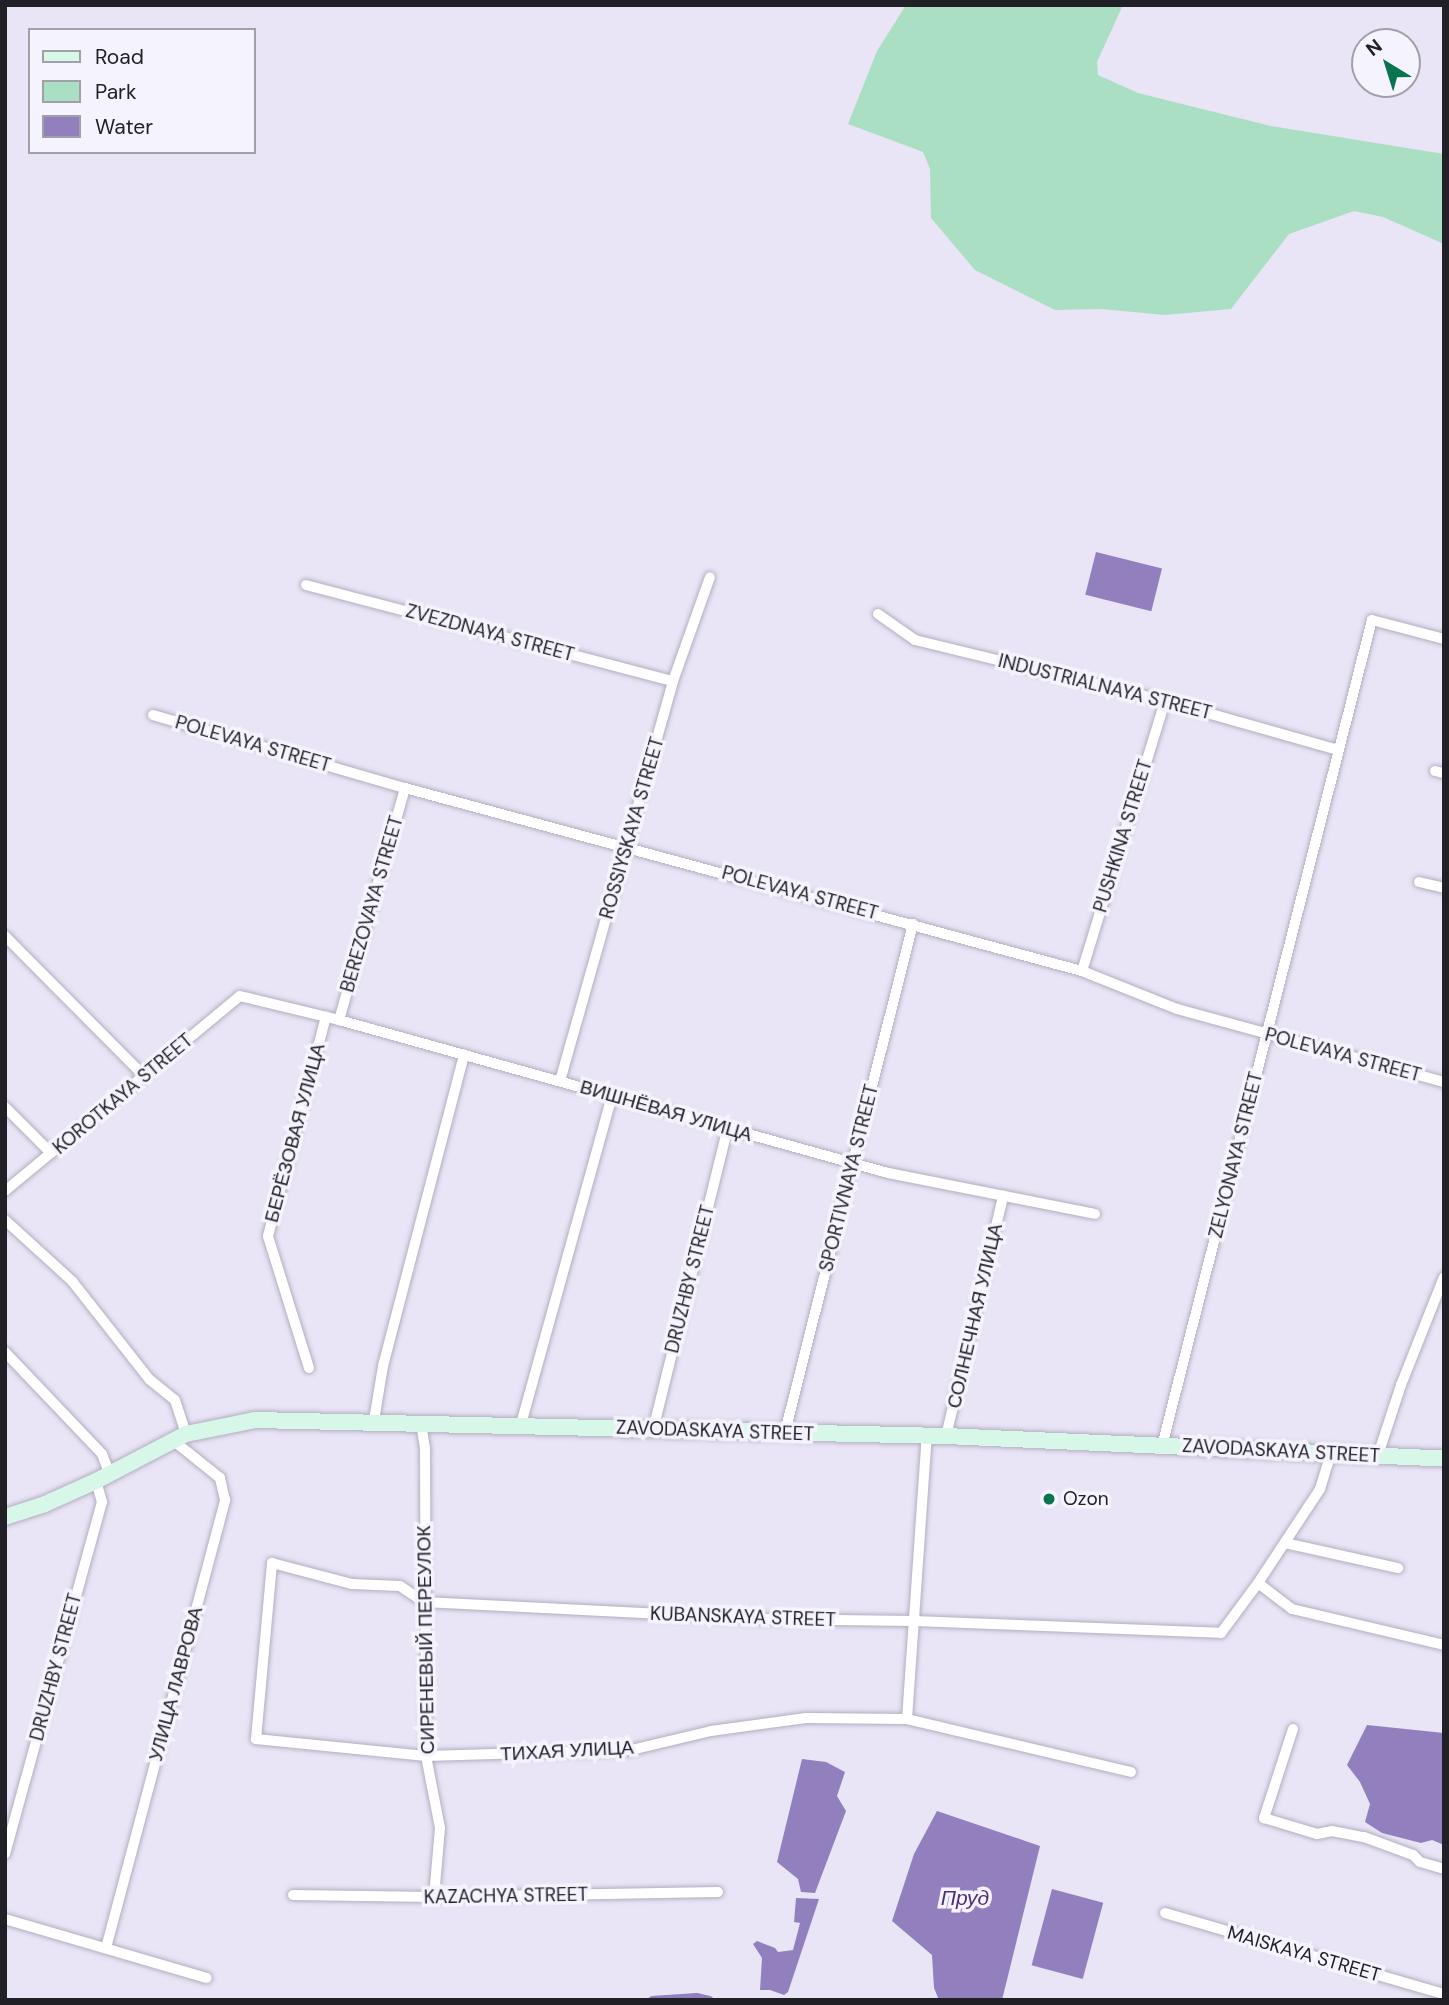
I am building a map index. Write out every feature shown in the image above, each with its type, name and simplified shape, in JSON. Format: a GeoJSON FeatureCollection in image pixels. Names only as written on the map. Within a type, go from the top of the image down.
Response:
{"type":"FeatureCollection","features":[{"type":"Feature","properties":{"kind":"main road","name":"ZAVODASKAYA STREET"},"geometry":{"type":"LineString","coordinates":[[5,1517],[45,1504],[187,1435],[255,1420],[374,1420],[653,1430],[946,1436],[1330,1456],[1378,1455],[1444,1459]]}},
{"type":"Feature","properties":{"kind":"street","name":"ROSSIYSKAYA STREET"},"geometry":{"type":"LineString","coordinates":[[559,1081],[673,681],[710,577]]}},
{"type":"Feature","properties":{"kind":"street","name":"ZVEZDNAYA STREET"},"geometry":{"type":"LineString","coordinates":[[306,585],[673,681]]}},
{"type":"Feature","properties":{"kind":"street","name":"INDUSTRIALNAYA STREET"},"geometry":{"type":"LineString","coordinates":[[878,614],[915,640],[1165,701],[1338,750]]}},
{"type":"Feature","properties":{"kind":"street","name":"ZELYONAYA STREET"},"geometry":{"type":"LineString","coordinates":[[1161,1446],[1372,620],[1444,639]]}},
{"type":"Feature","properties":{"kind":"street","name":"PUSHKINA STREET"},"geometry":{"type":"LineString","coordinates":[[1082,971],[1165,701]]}},
{"type":"Feature","properties":{"kind":"street","name":"POLEVAYA STREET"},"geometry":{"type":"LineString","coordinates":[[153,715],[405,788],[913,923],[1082,971],[1177,1009],[1444,1082]]}},
{"type":"Feature","properties":{"kind":"street","name":"BEREZOVAYA STREET"},"geometry":{"type":"LineString","coordinates":[[339,1020],[405,788]]}},
{"type":"Feature","properties":{"kind":"street"},"geometry":{"type":"LineString","coordinates":[[1419,882],[1444,887]]}},
{"type":"Feature","properties":{"kind":"street","name":"SPORTIVNAYA STREET"},"geometry":{"type":"LineString","coordinates":[[785,1432],[913,923]]}},
{"type":"Feature","properties":{"kind":"street"},"geometry":{"type":"LineString","coordinates":[[5,936],[144,1076]]}},
{"type":"Feature","properties":{"kind":"street","name":"ВИШНЁВАЯ УЛИЦА"},"geometry":{"type":"LineString","coordinates":[[240,996],[464,1054],[852,1164],[1095,1214]]}},
{"type":"Feature","properties":{"kind":"street","name":"KOROTKAYA STREET"},"geometry":{"type":"LineString","coordinates":[[5,1191],[240,996]]}},
{"type":"Feature","properties":{"kind":"street","name":"БЕРЁЗОВАЯ УЛИЦА"},"geometry":{"type":"LineString","coordinates":[[309,1368],[268,1236],[326,1017]]}},
{"type":"Feature","properties":{"kind":"street"},"geometry":{"type":"LineString","coordinates":[[374,1420],[383,1366],[464,1054]]}},
{"type":"Feature","properties":{"kind":"street"},"geometry":{"type":"LineString","coordinates":[[520,1424],[612,1096]]}},
{"type":"Feature","properties":{"kind":"street"},"geometry":{"type":"LineString","coordinates":[[5,1107],[51,1153]]}},
{"type":"Feature","properties":{"kind":"street","name":"DRUZHBY STREET"},"geometry":{"type":"LineString","coordinates":[[653,1430],[728,1128]]}},
{"type":"Feature","properties":{"kind":"street","name":"СОЛНЕЧНАЯ УЛИЦА"},"geometry":{"type":"LineString","coordinates":[[946,1436],[1003,1196]]}},
{"type":"Feature","properties":{"kind":"street"},"geometry":{"type":"LineString","coordinates":[[5,1220],[37,1252],[72,1281],[149,1379],[175,1400],[187,1435]]}},
{"type":"Feature","properties":{"kind":"street"},"geometry":{"type":"LineString","coordinates":[[1378,1455],[1401,1385],[1444,1277]]}},
{"type":"Feature","properties":{"kind":"street","name":"DRUZHBY STREET"},"geometry":{"type":"LineString","coordinates":[[5,1352],[102,1454],[103,1477],[102,1502],[5,1853]]}},
{"type":"Feature","properties":{"kind":"street","name":"СИРЕНЕВЫЙ ПЕРЕУЛОК"},"geometry":{"type":"LineString","coordinates":[[421,1423],[425,1448],[426,1756],[440,1828],[434,1897]]}},
{"type":"Feature","properties":{"kind":"street","name":"УЛИЦА ЛАВРОВА"},"geometry":{"type":"LineString","coordinates":[[106,1948],[225,1500],[220,1478],[187,1435]]}},
{"type":"Feature","properties":{"kind":"street"},"geometry":{"type":"LineString","coordinates":[[907,1719],[927,1436]]}},
{"type":"Feature","properties":{"kind":"street"},"geometry":{"type":"LineString","coordinates":[[1330,1456],[1320,1489],[1258,1583],[1292,1609],[1444,1645]]}},
{"type":"Feature","properties":{"kind":"street"},"geometry":{"type":"LineString","coordinates":[[1285,1543],[1398,1568]]}},
{"type":"Feature","properties":{"kind":"street","name":"KUBANSKAYA STREET"},"geometry":{"type":"LineString","coordinates":[[272,1563],[352,1584],[400,1586],[424,1602],[757,1619],[913,1621],[1221,1633],[1258,1583]]}},
{"type":"Feature","properties":{"kind":"street","name":"ТИХАЯ УЛИЦА"},"geometry":{"type":"LineString","coordinates":[[272,1563],[256,1739],[426,1756],[631,1750],[711,1731],[806,1718],[907,1719],[1132,1772]]}},
{"type":"Feature","properties":{"kind":"street"},"geometry":{"type":"LineString","coordinates":[[1293,1729],[1264,1818],[1317,1834],[1332,1831],[1364,1837],[1413,1855],[1420,1862],[1444,1869]]}},
{"type":"Feature","properties":{"kind":"street","name":"KAZACHYA STREET"},"geometry":{"type":"LineString","coordinates":[[293,1895],[434,1897],[718,1892]]}},
{"type":"Feature","properties":{"kind":"street","name":"MAISKAYA STREET"},"geometry":{"type":"LineString","coordinates":[[1165,1913],[1444,1994]]}},
{"type":"Feature","properties":{"kind":"street"},"geometry":{"type":"LineString","coordinates":[[5,1919],[207,1978]]}},
{"type":"Feature","properties":{"kind":"green space"},"geometry":{"type":"Polygon","coordinates":[[[906,5],[1123,5],[1097,62],[1098,75],[1138,93],[1271,126],[1444,154],[1444,244],[1383,217],[1354,211],[1289,234],[1231,309],[1165,315],[1101,309],[1055,310],[975,270],[931,218],[930,169],[923,152],[848,124],[877,51],[906,5]]]}},
{"type":"Feature","properties":{"kind":"water"},"geometry":{"type":"Polygon","coordinates":[[[1096,552],[1162,568],[1151,611],[1085,595],[1096,552]]]}},
{"type":"Feature","properties":{"kind":"water"},"geometry":{"type":"Polygon","coordinates":[[[1367,1725],[1444,1733],[1444,1845],[1432,1840],[1421,1843],[1382,1833],[1365,1822],[1370,1804],[1360,1782],[1347,1765],[1367,1725]]]}},
{"type":"Feature","properties":{"kind":"water"},"geometry":{"type":"Polygon","coordinates":[[[802,1759],[826,1762],[845,1772],[837,1796],[846,1811],[815,1893],[801,1892],[798,1879],[777,1862],[802,1759]]]}},
{"type":"Feature","properties":{"kind":"water","name":"Пруд"},"geometry":{"type":"Polygon","coordinates":[[[937,1811],[1040,1846],[1002,2000],[939,2000],[934,1988],[932,1955],[892,1921],[914,1854],[937,1811]]]}},
{"type":"Feature","properties":{"kind":"water"},"geometry":{"type":"Polygon","coordinates":[[[1052,1889],[1103,1903],[1083,1979],[1032,1965],[1052,1889]]]}},
{"type":"Feature","properties":{"kind":"water"},"geometry":{"type":"Polygon","coordinates":[[[796,1898],[819,1899],[788,1992],[784,1995],[760,1990],[762,1958],[753,1944],[757,1941],[775,1948],[778,1952],[793,1950],[800,1923],[794,1922],[796,1898]]]}},
{"type":"Feature","properties":{"kind":"waterway"},"geometry":{"type":"LineString","coordinates":[[652,2000],[696,1997],[709,2000]]}},
{"type":"Feature","properties":{"kind":"place","name":"Ozon"},"geometry":{"type":"Point","coordinates":[1049,1499]}}]}
